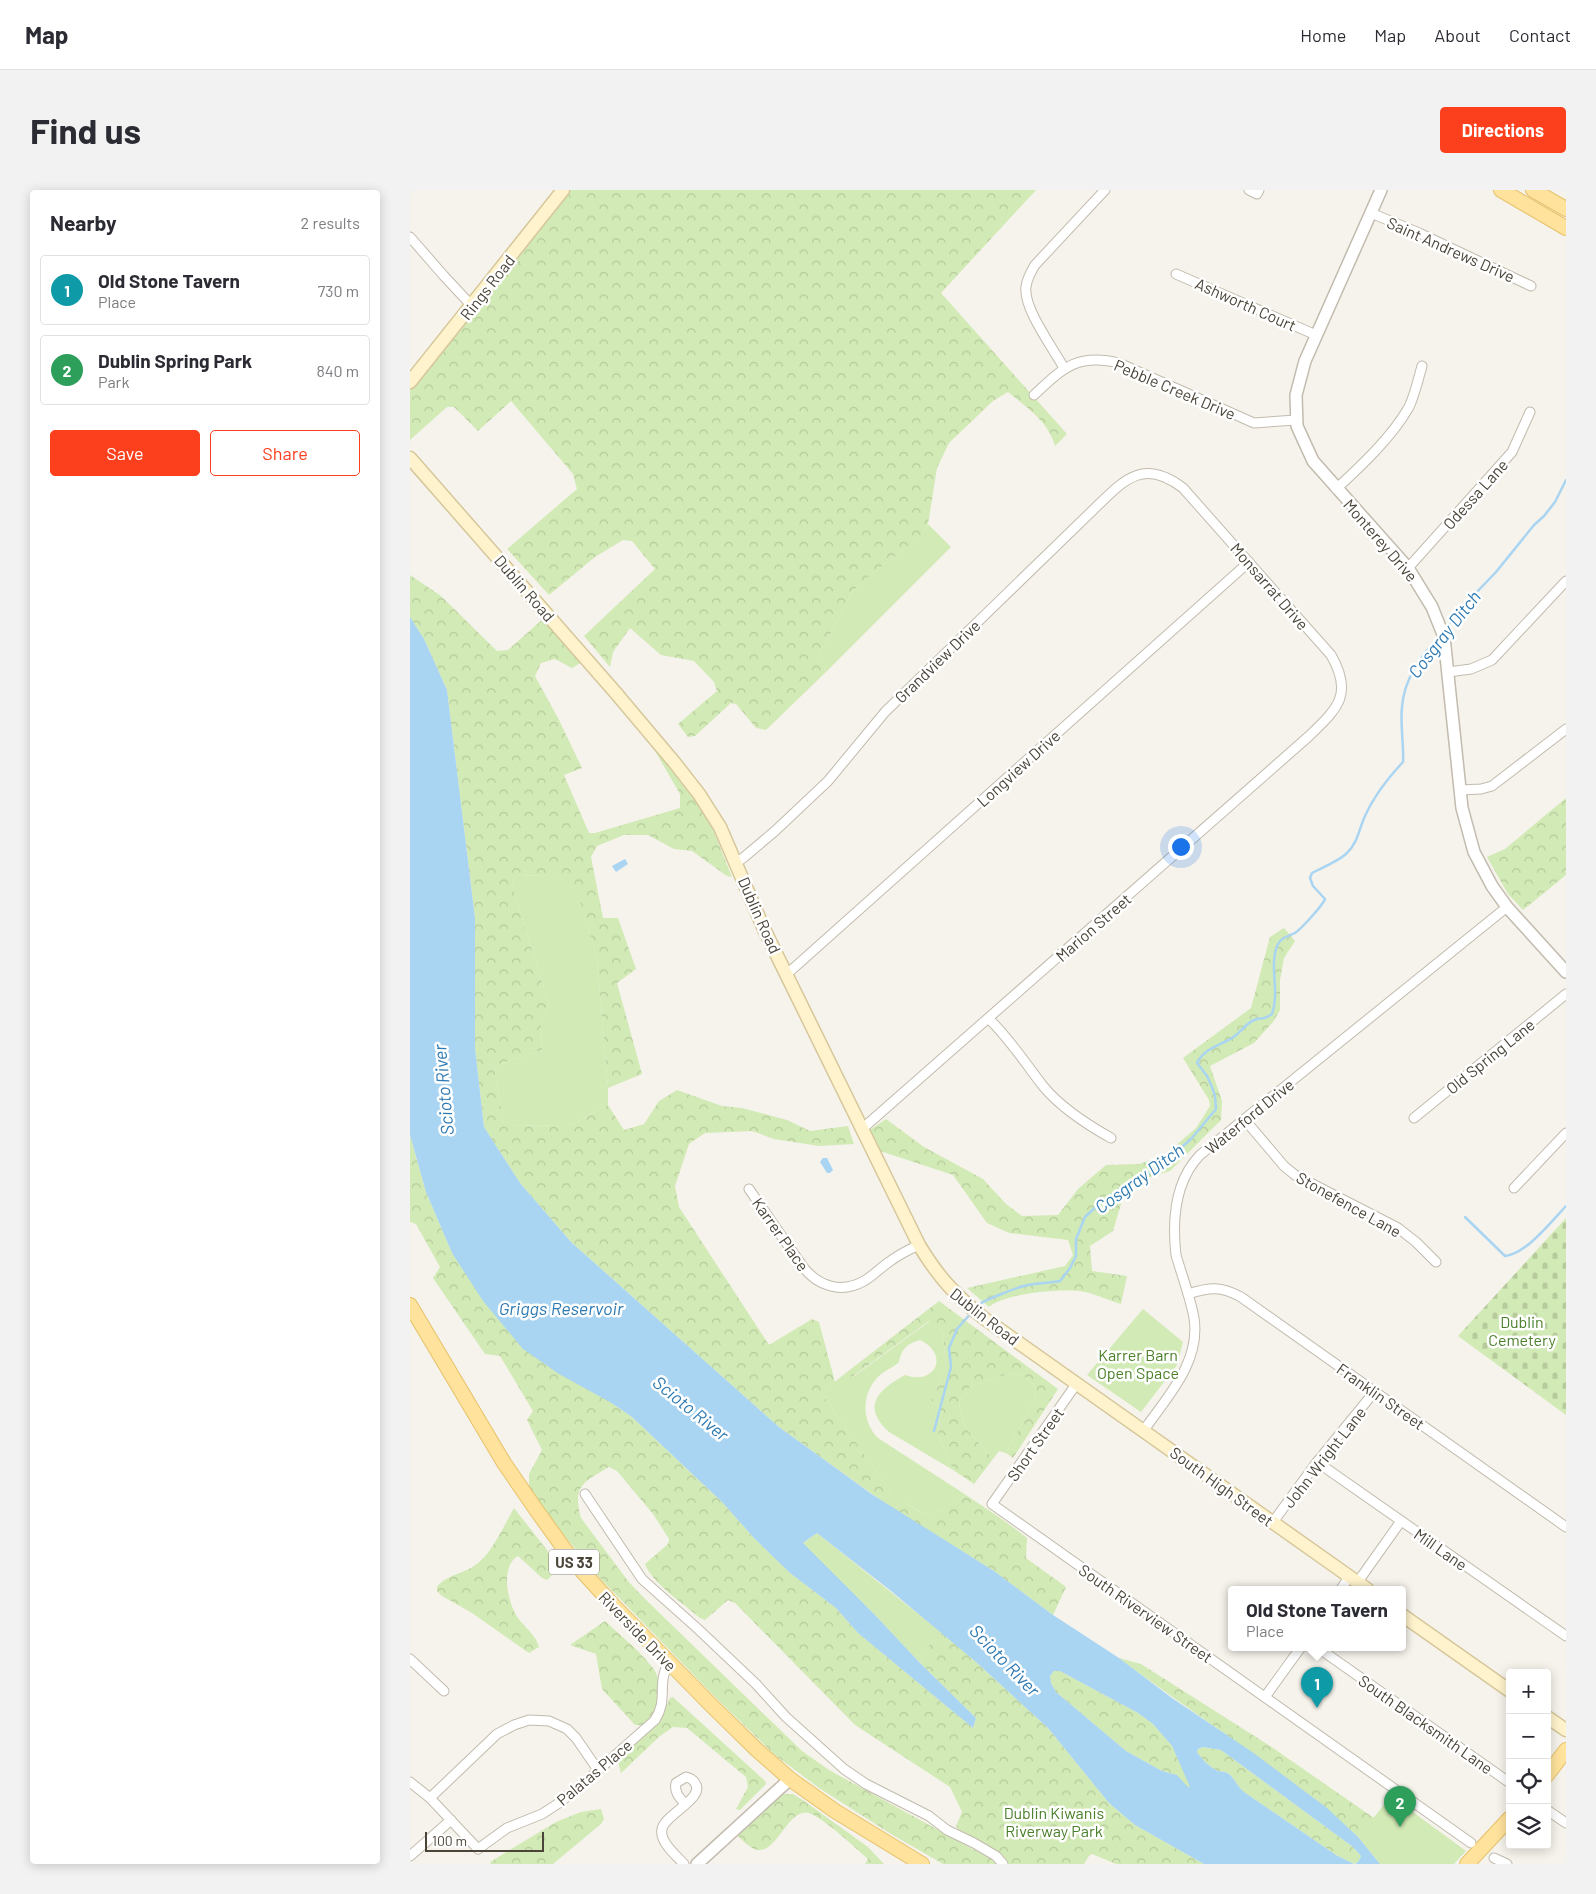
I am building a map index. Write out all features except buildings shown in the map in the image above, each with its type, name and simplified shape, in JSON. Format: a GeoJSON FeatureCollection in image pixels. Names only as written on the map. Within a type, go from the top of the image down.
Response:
{"type":"FeatureCollection","features":[{"type":"Feature","properties":{"kind":"main road","name":"Rings Road"},"geometry":{"type":"LineString","coordinates":[[410,382],[563,190]]}},
{"type":"Feature","properties":{"kind":"main road"},"geometry":{"type":"LineString","coordinates":[[1505,192],[1524,193],[1532,190],[1566,209]]}},
{"type":"Feature","properties":{"kind":"main road"},"geometry":{"type":"LineString","coordinates":[[1505,192],[1566,228]]}},
{"type":"Feature","properties":{"kind":"main road","name":"Dublin Road"},"geometry":{"type":"LineString","coordinates":[[410,458],[478,534],[674,762],[699,794],[720,827],[737,862],[764,929],[919,1245],[941,1279],[963,1302],[1077,1383]]}},
{"type":"Feature","properties":{"kind":"main road","name":"Riverside Drive"},"geometry":{"type":"LineString","coordinates":[[410,1305],[504,1463],[554,1536],[593,1583],[668,1662],[757,1750],[790,1779],[835,1811],[922,1864]]}},
{"type":"Feature","properties":{"kind":"main road","name":"South High Street"},"geometry":{"type":"LineString","coordinates":[[1077,1383],[1358,1583]]}},
{"type":"Feature","properties":{"kind":"main road"},"geometry":{"type":"LineString","coordinates":[[1406,1617],[1506,1688]]}},
{"type":"Feature","properties":{"kind":"main road"},"geometry":{"type":"LineString","coordinates":[[1551,1720],[1566,1730]]}},
{"type":"Feature","properties":{"kind":"main road"},"geometry":{"type":"LineString","coordinates":[[1551,1770],[1566,1750]]}},
{"type":"Feature","properties":{"kind":"main road"},"geometry":{"type":"LineString","coordinates":[[1467,1864],[1506,1822]]}},
{"type":"Feature","properties":{"kind":"street"},"geometry":{"type":"LineString","coordinates":[[1064,368],[1030,308],[1025,293],[1026,285],[1035,265],[1105,190]]}},
{"type":"Feature","properties":{"kind":"street"},"geometry":{"type":"LineString","coordinates":[[1249,190],[1257,194],[1259,190]]}},
{"type":"Feature","properties":{"kind":"street","name":"Monterey Drive"},"geometry":{"type":"LineString","coordinates":[[1381,190],[1316,335],[1298,380],[1296,420],[1313,461],[1408,568],[1424,592],[1444,637],[1464,823],[1474,852],[1482,869],[1507,907],[1566,972]]}},
{"type":"Feature","properties":{"kind":"street","name":"Saint Andrews Drive"},"geometry":{"type":"LineString","coordinates":[[1371,213],[1419,233],[1531,286]]}},
{"type":"Feature","properties":{"kind":"street"},"geometry":{"type":"LineString","coordinates":[[410,237],[472,306]]}},
{"type":"Feature","properties":{"kind":"street","name":"Ashworth Court"},"geometry":{"type":"LineString","coordinates":[[1176,274],[1316,335]]}},
{"type":"Feature","properties":{"kind":"street","name":"Pebble Creek Drive"},"geometry":{"type":"LineString","coordinates":[[1034,395],[1064,368],[1085,360],[1103,359],[1119,363],[1254,423],[1296,420]]}},
{"type":"Feature","properties":{"kind":"street"},"geometry":{"type":"LineString","coordinates":[[1336,489],[1357,469],[1402,419],[1414,393],[1422,366]]}},
{"type":"Feature","properties":{"kind":"street","name":"Odessa Lane"},"geometry":{"type":"LineString","coordinates":[[1408,568],[1512,452],[1530,412]]}},
{"type":"Feature","properties":{"kind":"street","name":"Grandview Drive"},"geometry":{"type":"LineString","coordinates":[[737,862],[775,831],[828,781],[885,712],[1112,492],[1128,479],[1147,474]]}},
{"type":"Feature","properties":{"kind":"street","name":"Monsarrat Drive"},"geometry":{"type":"LineString","coordinates":[[1147,474],[1170,478],[1183,488],[1331,655],[1340,670],[1343,687],[1339,702],[1322,723]]}},
{"type":"Feature","properties":{"kind":"street","name":"Longview Drive"},"geometry":{"type":"LineString","coordinates":[[787,974],[1249,562]]}},
{"type":"Feature","properties":{"kind":"street"},"geometry":{"type":"LineString","coordinates":[[1448,672],[1471,669],[1492,660],[1566,581]]}},
{"type":"Feature","properties":{"kind":"street","name":"Marion Street"},"geometry":{"type":"LineString","coordinates":[[862,1129],[989,1019],[1322,723]]}},
{"type":"Feature","properties":{"kind":"street"},"geometry":{"type":"LineString","coordinates":[[1460,790],[1481,789],[1492,786],[1566,729]]}},
{"type":"Feature","properties":{"kind":"street","name":"Waterford Drive"},"geometry":{"type":"LineString","coordinates":[[1144,1430],[1180,1379],[1189,1359],[1195,1332],[1194,1318],[1178,1264],[1175,1245],[1176,1210],[1180,1186],[1192,1164],[1200,1155],[1507,907]]}},
{"type":"Feature","properties":{"kind":"street","name":"Old Spring Lane"},"geometry":{"type":"LineString","coordinates":[[1414,1118],[1566,994]]}},
{"type":"Feature","properties":{"kind":"street"},"geometry":{"type":"LineString","coordinates":[[989,1019],[1016,1048],[1044,1087],[1069,1112],[1111,1138]]}},
{"type":"Feature","properties":{"kind":"street","name":"Stonefence Lane"},"geometry":{"type":"LineString","coordinates":[[1245,1120],[1284,1166],[1296,1176],[1398,1228],[1416,1242],[1436,1262]]}},
{"type":"Feature","properties":{"kind":"street"},"geometry":{"type":"LineString","coordinates":[[1514,1188],[1566,1134]]}},
{"type":"Feature","properties":{"kind":"street","name":"Karrer Place"},"geometry":{"type":"LineString","coordinates":[[749,1189],[808,1274],[821,1284],[844,1288],[854,1286],[901,1254],[919,1245]]}},
{"type":"Feature","properties":{"kind":"street","name":"Franklin Street"},"geometry":{"type":"LineString","coordinates":[[1188,1294],[1201,1290],[1222,1289],[1241,1297],[1566,1527]]}},
{"type":"Feature","properties":{"kind":"street","name":"Short Street"},"geometry":{"type":"LineString","coordinates":[[992,1504],[1077,1383]]}},
{"type":"Feature","properties":{"kind":"street","name":"John Wright Lane"},"geometry":{"type":"LineString","coordinates":[[1273,1522],[1317,1462],[1375,1392]]}},
{"type":"Feature","properties":{"kind":"street","name":"Mill Lane"},"geometry":{"type":"LineString","coordinates":[[1317,1462],[1566,1636]]}},
{"type":"Feature","properties":{"kind":"street"},"geometry":{"type":"LineString","coordinates":[[585,1494],[642,1578],[756,1684],[786,1717],[844,1770],[866,1784],[929,1816],[948,1830],[996,1856],[1003,1864]]}},
{"type":"Feature","properties":{"kind":"street","name":"South Riverview Street"},"geometry":{"type":"LineString","coordinates":[[992,1504],[1471,1843]]}},
{"type":"Feature","properties":{"kind":"street"},"geometry":{"type":"LineString","coordinates":[[1358,1583],[1401,1521]]}},
{"type":"Feature","properties":{"kind":"street"},"geometry":{"type":"LineString","coordinates":[[1265,1697],[1298,1651]]}},
{"type":"Feature","properties":{"kind":"street","name":"South Blacksmith Lane"},"geometry":{"type":"LineString","coordinates":[[1323,1651],[1506,1780]]}},
{"type":"Feature","properties":{"kind":"street"},"geometry":{"type":"LineString","coordinates":[[410,1659],[444,1690]]}},
{"type":"Feature","properties":{"kind":"street","name":"Palatas Place"},"geometry":{"type":"LineString","coordinates":[[451,1820],[478,1849],[506,1828],[542,1814],[559,1803],[655,1720],[662,1707],[663,1679],[668,1662]]}},
{"type":"Feature","properties":{"kind":"street"},"geometry":{"type":"LineString","coordinates":[[430,1798],[497,1734],[529,1720],[549,1721],[567,1729],[576,1738],[598,1770]]}},
{"type":"Feature","properties":{"kind":"street"},"geometry":{"type":"LineString","coordinates":[[697,1864],[790,1779]]}},
{"type":"Feature","properties":{"kind":"street"},"geometry":{"type":"LineString","coordinates":[[410,1782],[430,1798],[451,1820],[410,1856]]}},
{"type":"Feature","properties":{"kind":"street"},"geometry":{"type":"LineString","coordinates":[[684,1864],[664,1841],[662,1828],[664,1823],[685,1804]]}},
{"type":"Feature","properties":{"kind":"street"},"geometry":{"type":"LineString","coordinates":[[1551,1813],[1566,1823]]}},
{"type":"Feature","properties":{"kind":"street"},"geometry":{"type":"LineString","coordinates":[[1494,1858],[1507,1864]]}},
{"type":"Feature","properties":{"kind":"green space"},"geometry":{"type":"Polygon","coordinates":[[[571,190],[1036,190],[941,293],[1067,434],[1055,446],[1052,437],[1042,422],[1008,392],[993,401],[949,443],[937,468],[928,524],[920,537],[859,584],[851,594],[819,655],[826,672],[766,730],[756,728],[736,704],[731,703],[695,736],[688,737],[678,724],[717,691],[714,682],[694,661],[661,655],[630,628],[613,652],[610,667],[584,636],[655,569],[632,541],[623,540],[595,557],[549,595],[507,549],[577,489],[573,474],[511,401],[478,431],[454,407],[447,407],[410,440],[410,390],[571,190]]]}},
{"type":"Feature","properties":{"kind":"green space"},"geometry":{"type":"Polygon","coordinates":[[[928,524],[951,547],[826,672],[819,655],[851,594],[859,584],[920,537],[928,524]]]}},
{"type":"Feature","properties":{"kind":"green space"},"geometry":{"type":"Polygon","coordinates":[[[410,575],[441,596],[497,651],[508,650],[544,618],[582,662],[572,668],[555,659],[541,663],[535,676],[582,768],[564,775],[589,833],[595,833],[680,808],[680,794],[655,751],[658,752],[690,792],[712,827],[732,877],[727,876],[692,851],[674,849],[648,835],[624,835],[597,846],[591,857],[603,918],[618,918],[636,969],[617,983],[642,1074],[608,1088],[597,958],[575,884],[553,875],[516,876],[512,885],[549,1005],[541,1027],[542,1050],[494,1066],[504,1125],[568,1126],[608,1105],[624,1130],[644,1124],[659,1101],[677,1090],[722,1106],[742,1108],[787,1120],[810,1131],[848,1126],[854,1144],[819,1146],[774,1139],[752,1131],[705,1133],[689,1144],[675,1186],[679,1207],[769,1345],[812,1319],[819,1322],[835,1382],[821,1393],[891,1492],[886,1504],[779,1427],[571,1242],[520,1183],[484,1127],[475,1048],[475,918],[447,690],[424,639],[410,617],[410,575]]]}},
{"type":"Feature","properties":{"kind":"green space"},"geometry":{"type":"Polygon","coordinates":[[[1566,798],[1566,875],[1523,910],[1508,894],[1487,857],[1505,849],[1566,798]]]}},
{"type":"Feature","properties":{"kind":"green space"},"geometry":{"type":"Polygon","coordinates":[[[553,875],[575,883],[597,958],[608,1105],[568,1126],[504,1125],[494,1066],[542,1050],[541,1027],[549,1005],[512,885],[516,876],[553,875]]]}},
{"type":"Feature","properties":{"kind":"green space"},"geometry":{"type":"Polygon","coordinates":[[[1284,928],[1295,941],[1284,958],[1280,980],[1280,1010],[1273,1022],[1254,1043],[1210,1066],[1222,1101],[1221,1120],[1170,1171],[1150,1177],[1131,1187],[1121,1204],[1113,1231],[1090,1246],[1092,1271],[1127,1276],[1121,1304],[1085,1292],[1059,1291],[1020,1295],[997,1302],[989,1307],[967,1288],[1065,1266],[1073,1255],[1068,1240],[1009,1233],[987,1223],[953,1175],[880,1151],[870,1130],[886,1119],[924,1147],[983,1179],[1006,1204],[1022,1216],[1058,1215],[1078,1189],[1106,1165],[1139,1164],[1165,1155],[1196,1128],[1210,1106],[1209,1100],[1183,1058],[1251,1008],[1270,937],[1284,928]]]}},
{"type":"Feature","properties":{"kind":"green space","name":"Dublin Kiwanis Riverway Park"},"geometry":{"type":"Polygon","coordinates":[[[410,1135],[426,1192],[452,1253],[610,1402],[632,1417],[722,1502],[754,1538],[790,1573],[836,1608],[858,1633],[973,1728],[976,1718],[920,1663],[923,1651],[942,1633],[1048,1728],[1109,1803],[1135,1825],[1204,1864],[1116,1864],[1092,1854],[1084,1864],[1009,1864],[1002,1855],[959,1830],[956,1826],[962,1812],[950,1787],[855,1725],[735,1603],[728,1600],[705,1620],[661,1586],[648,1571],[645,1564],[668,1544],[669,1539],[653,1514],[617,1471],[609,1467],[587,1481],[579,1491],[578,1498],[581,1518],[628,1581],[643,1597],[802,1751],[829,1770],[991,1859],[996,1864],[943,1864],[891,1834],[819,1788],[775,1755],[716,1698],[596,1574],[555,1524],[529,1486],[529,1474],[542,1450],[527,1420],[533,1411],[500,1356],[485,1354],[433,1278],[440,1267],[416,1224],[410,1222],[410,1135]]]}},
{"type":"Feature","properties":{"kind":"green space","name":"Dublin Cemetery"},"geometry":{"type":"Polygon","coordinates":[[[1566,1218],[1566,1415],[1458,1336],[1566,1218]]]}},
{"type":"Feature","properties":{"kind":"green space"},"geometry":{"type":"Polygon","coordinates":[[[939,1301],[1058,1389],[1013,1458],[1006,1453],[1036,1397],[1034,1385],[1025,1377],[1011,1373],[970,1387],[959,1403],[964,1426],[993,1459],[974,1484],[953,1470],[938,1435],[941,1408],[931,1401],[946,1368],[943,1331],[929,1321],[852,1377],[847,1372],[939,1301]]]}},
{"type":"Feature","properties":{"kind":"green space","name":"Karrer Barn Open Space"},"geometry":{"type":"Polygon","coordinates":[[[1143,1309],[1183,1342],[1177,1365],[1141,1412],[1087,1375],[1143,1309]]]}},
{"type":"Feature","properties":{"kind":"green space"},"geometry":{"type":"Polygon","coordinates":[[[930,1321],[943,1331],[946,1368],[931,1401],[941,1408],[938,1435],[953,1470],[889,1432],[876,1414],[876,1399],[887,1387],[905,1375],[925,1376],[935,1367],[937,1360],[935,1353],[929,1346],[920,1340],[906,1347],[899,1362],[880,1375],[874,1382],[869,1390],[866,1406],[868,1423],[878,1438],[966,1495],[929,1515],[904,1502],[894,1509],[886,1504],[891,1492],[821,1393],[847,1372],[853,1377],[930,1321]]]}},
{"type":"Feature","properties":{"kind":"green space"},"geometry":{"type":"Polygon","coordinates":[[[1011,1373],[1025,1377],[1034,1385],[1036,1397],[1006,1453],[999,1451],[993,1459],[964,1426],[959,1403],[970,1387],[1011,1373]]]}},
{"type":"Feature","properties":{"kind":"green space"},"geometry":{"type":"Polygon","coordinates":[[[966,1495],[1027,1538],[1026,1558],[1066,1587],[1053,1615],[994,1571],[894,1509],[904,1502],[929,1515],[966,1495]]]}},
{"type":"Feature","properties":{"kind":"green space"},"geometry":{"type":"Polygon","coordinates":[[[514,1508],[558,1564],[557,1570],[547,1580],[542,1578],[518,1556],[509,1567],[507,1582],[511,1605],[539,1647],[529,1653],[437,1591],[437,1587],[449,1577],[469,1569],[486,1555],[497,1540],[514,1508]]]}},
{"type":"Feature","properties":{"kind":"green space"},"geometry":{"type":"Polygon","coordinates":[[[817,1533],[942,1633],[923,1651],[920,1663],[875,1615],[802,1544],[817,1533]]]}},
{"type":"Feature","properties":{"kind":"green space"},"geometry":{"type":"Polygon","coordinates":[[[605,1621],[643,1656],[657,1675],[660,1691],[656,1706],[643,1725],[635,1725],[602,1689],[596,1654],[570,1645],[605,1621]]]}},
{"type":"Feature","properties":{"kind":"green space"},"geometry":{"type":"Polygon","coordinates":[[[1119,1658],[1141,1664],[1273,1748],[1374,1818],[1358,1837],[1301,1789],[1119,1658]]]}},
{"type":"Feature","properties":{"kind":"green space"},"geometry":{"type":"Polygon","coordinates":[[[1054,1671],[1060,1671],[1138,1713],[1153,1724],[1172,1746],[1191,1787],[1188,1788],[1177,1775],[1162,1771],[1126,1751],[1056,1692],[1051,1683],[1050,1676],[1054,1671]]]}},
{"type":"Feature","properties":{"kind":"green space"},"geometry":{"type":"Polygon","coordinates":[[[673,1697],[765,1781],[766,1784],[740,1810],[736,1809],[748,1787],[746,1777],[687,1728],[673,1727],[660,1736],[621,1773],[618,1761],[660,1720],[670,1698],[673,1697]]]}},
{"type":"Feature","properties":{"kind":"green space"},"geometry":{"type":"Polygon","coordinates":[[[1203,1747],[1221,1750],[1353,1847],[1361,1856],[1358,1862],[1354,1864],[1336,1855],[1244,1792],[1229,1774],[1218,1771],[1203,1760],[1197,1752],[1198,1749],[1203,1747]]]}},
{"type":"Feature","properties":{"kind":"green space"},"geometry":{"type":"Polygon","coordinates":[[[784,1794],[793,1794],[804,1801],[868,1847],[884,1864],[865,1864],[868,1859],[831,1827],[809,1813],[802,1813],[795,1817],[771,1845],[765,1849],[758,1850],[749,1846],[736,1834],[784,1794]]]}},
{"type":"Feature","properties":{"kind":"green space"},"geometry":{"type":"Polygon","coordinates":[[[1391,1796],[1466,1851],[1454,1864],[1380,1864],[1358,1837],[1391,1796]]]}},
{"type":"Feature","properties":{"kind":"green space"},"geometry":{"type":"Polygon","coordinates":[[[601,1809],[604,1819],[601,1824],[553,1864],[491,1864],[490,1862],[556,1822],[581,1812],[601,1809]]]}},
{"type":"Feature","properties":{"kind":"water"},"geometry":{"type":"Polygon","coordinates":[[[410,617],[424,639],[447,690],[475,918],[475,1048],[484,1127],[520,1183],[571,1242],[779,1427],[873,1495],[994,1571],[1053,1615],[1119,1658],[1172,1698],[1255,1754],[1327,1808],[1358,1837],[1380,1864],[1355,1864],[1361,1856],[1353,1847],[1221,1750],[1203,1747],[1198,1749],[1197,1752],[1203,1760],[1218,1771],[1229,1774],[1244,1792],[1336,1855],[1354,1864],[1204,1864],[1135,1825],[1109,1803],[1048,1728],[976,1662],[891,1591],[817,1533],[803,1543],[976,1718],[973,1728],[858,1633],[836,1608],[790,1573],[754,1538],[722,1502],[632,1417],[610,1402],[559,1374],[523,1349],[483,1301],[452,1253],[426,1192],[410,1135],[410,617]],[[1054,1671],[1050,1676],[1051,1683],[1056,1692],[1126,1751],[1162,1771],[1177,1775],[1190,1787],[1172,1746],[1153,1724],[1138,1713],[1060,1671],[1054,1671]]]}},
{"type":"Feature","properties":{"kind":"water"},"geometry":{"type":"Polygon","coordinates":[[[625,859],[628,864],[616,872],[612,866],[625,859]]]}},
{"type":"Feature","properties":{"kind":"water"},"geometry":{"type":"Polygon","coordinates":[[[823,1158],[827,1158],[833,1170],[830,1173],[827,1173],[820,1162],[823,1158]]]}},
{"type":"Feature","properties":{"kind":"waterway","name":"Cosgray Ditch"},"geometry":{"type":"LineString","coordinates":[[1445,630],[1534,525],[1544,516],[1555,502],[1566,480]]}},
{"type":"Feature","properties":{"kind":"waterway","name":"Cosgray Ditch"},"geometry":{"type":"LineString","coordinates":[[977,1306],[993,1297],[1024,1286],[1060,1281],[1076,1256],[1076,1239],[1085,1217],[1125,1185],[1141,1179],[1159,1167],[1191,1139],[1216,1109],[1212,1087],[1207,1076],[1197,1063],[1205,1053],[1235,1036],[1251,1021],[1272,1014],[1275,997],[1274,962],[1277,946],[1282,939],[1295,933],[1302,927],[1323,902],[1325,899],[1313,886],[1310,878],[1312,873],[1338,860],[1350,850],[1356,841],[1373,801],[1403,762],[1403,697],[1414,668],[1439,636]]}},
{"type":"Feature","properties":{"kind":"waterway"},"geometry":{"type":"LineString","coordinates":[[1465,1217],[1505,1256],[1513,1254],[1530,1244],[1566,1206]]}},
{"type":"Feature","properties":{"kind":"waterway","name":"Cosgray Ditch"},"geometry":{"type":"LineString","coordinates":[[934,1431],[951,1367],[949,1348],[957,1329],[972,1312]]}},
{"type":"Feature","properties":{"kind":"place","name":"Old Stone Tavern"},"geometry":{"type":"Point","coordinates":[1317,1708]}},
{"type":"Feature","properties":{"kind":"place","name":"Dublin Spring Park"},"geometry":{"type":"Point","coordinates":[1400,1827]}},
{"type":"Feature","properties":{"kind":"water label","name":"Scioto River"},"geometry":{"type":"Point","coordinates":[443,1090]}},
{"type":"Feature","properties":{"kind":"water label","name":"Griggs Reservoir"},"geometry":{"type":"Point","coordinates":[561,1308]}},
{"type":"Feature","properties":{"kind":"water label","name":"Scioto River"},"geometry":{"type":"Point","coordinates":[691,1408]}},
{"type":"Feature","properties":{"kind":"water label","name":"Scioto River"},"geometry":{"type":"Point","coordinates":[1005,1660]}}]}
